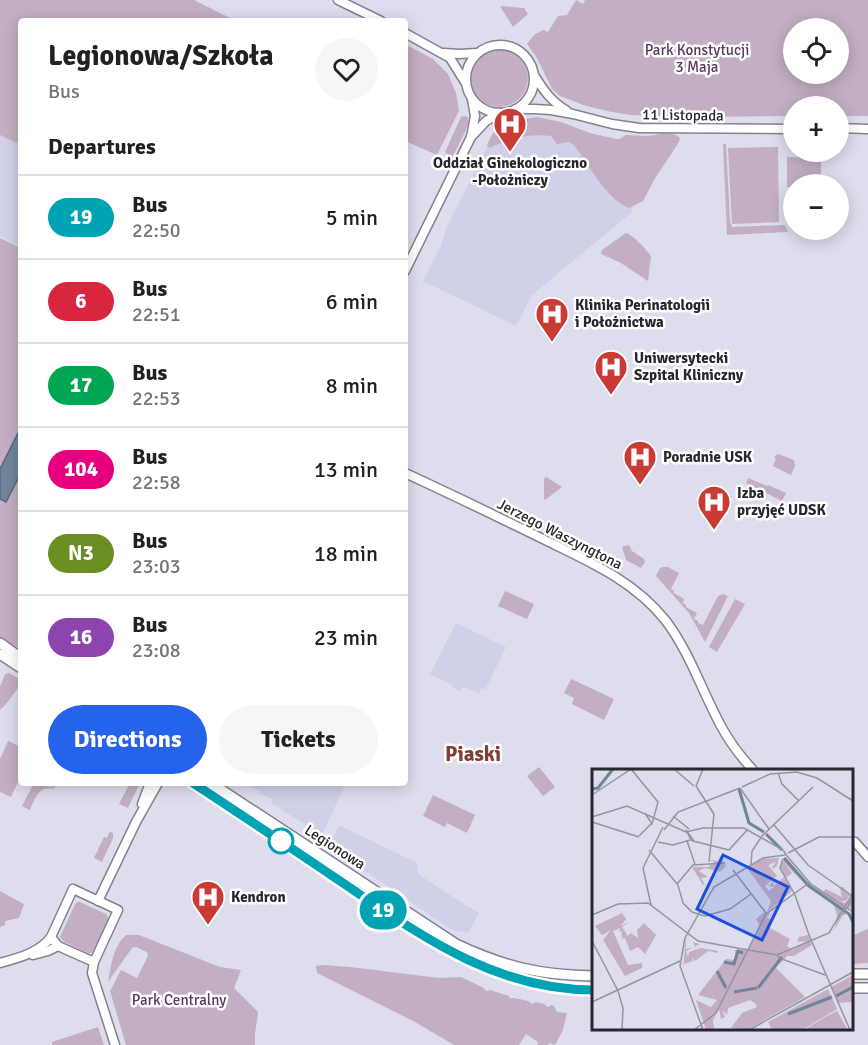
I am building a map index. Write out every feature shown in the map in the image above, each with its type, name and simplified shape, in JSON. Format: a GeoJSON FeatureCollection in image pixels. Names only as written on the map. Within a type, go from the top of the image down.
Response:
{"type":"FeatureCollection","features":[{"type":"Feature","properties":{"kind":"main road"},"geometry":{"type":"LineString","coordinates":[[0,643],[18,656]]}},
{"type":"Feature","properties":{"kind":"main road"},"geometry":{"type":"LineString","coordinates":[[0,654],[18,666]]}},
{"type":"Feature","properties":{"kind":"main road","name":"Legionowa"},"geometry":{"type":"LineString","coordinates":[[198,786],[455,955],[506,976],[537,985],[592,990]]}},
{"type":"Feature","properties":{"kind":"main road","name":"Legionowa"},"geometry":{"type":"LineString","coordinates":[[216,786],[456,944],[509,965],[539,972],[592,976]]}},
{"type":"Feature","properties":{"kind":"main road"},"geometry":{"type":"LineString","coordinates":[[388,913],[393,903]]}},
{"type":"Feature","properties":{"kind":"main road"},"geometry":{"type":"LineString","coordinates":[[537,985],[539,972]]}},
{"type":"Feature","properties":{"kind":"street"},"geometry":{"type":"LineString","coordinates":[[338,0],[375,18]]}},
{"type":"Feature","properties":{"kind":"street"},"geometry":{"type":"LineString","coordinates":[[408,35],[450,58],[466,83],[472,98],[475,116],[471,137],[408,265]]}},
{"type":"Feature","properties":{"kind":"street"},"geometry":{"type":"LineString","coordinates":[[466,83],[471,59],[485,47],[492,45],[513,47],[525,56],[534,74],[530,94],[524,103],[516,109],[500,113],[486,121],[471,137]]}},
{"type":"Feature","properties":{"kind":"street"},"geometry":{"type":"LineString","coordinates":[[442,53],[477,53]]}},
{"type":"Feature","properties":{"kind":"street","name":"11 Listopada"},"geometry":{"type":"LineString","coordinates":[[534,74],[555,104],[573,114]]}},
{"type":"Feature","properties":{"kind":"street"},"geometry":{"type":"LineString","coordinates":[[472,98],[484,109],[500,113]]}},
{"type":"Feature","properties":{"kind":"street","name":"11 Listopada"},"geometry":{"type":"LineString","coordinates":[[516,109],[573,114],[639,128],[783,129]]}},
{"type":"Feature","properties":{"kind":"street"},"geometry":{"type":"LineString","coordinates":[[849,129],[868,129]]}},
{"type":"Feature","properties":{"kind":"street","name":"Jerzego Waszyngtona"},"geometry":{"type":"LineString","coordinates":[[408,474],[606,570],[638,593],[673,631],[721,726],[751,769]]}},
{"type":"Feature","properties":{"kind":"street"},"geometry":{"type":"LineString","coordinates":[[136,822],[149,786]]}},
{"type":"Feature","properties":{"kind":"street"},"geometry":{"type":"LineString","coordinates":[[98,901],[136,822],[156,786]]}},
{"type":"Feature","properties":{"kind":"street"},"geometry":{"type":"LineString","coordinates":[[854,840],[868,848]]}},
{"type":"Feature","properties":{"kind":"street"},"geometry":{"type":"LineString","coordinates":[[854,840],[868,857]]}},
{"type":"Feature","properties":{"kind":"street"},"geometry":{"type":"LineString","coordinates":[[27,955],[46,944],[51,937],[73,889],[118,910],[94,962],[92,974],[115,1045]]}},
{"type":"Feature","properties":{"kind":"street"},"geometry":{"type":"LineString","coordinates":[[51,937],[58,946],[94,962]]}},
{"type":"Feature","properties":{"kind":"street"},"geometry":{"type":"LineString","coordinates":[[0,963],[39,954],[58,946]]}},
{"type":"Feature","properties":{"kind":"shaded area"},"geometry":{"type":"Polygon","coordinates":[[[498,126],[580,129],[634,202],[632,212],[532,295],[516,326],[423,281],[440,248],[447,226],[498,126]]]}},
{"type":"Feature","properties":{"kind":"shaded area"},"geometry":{"type":"Polygon","coordinates":[[[0,135],[18,144],[18,245],[0,236],[0,135]]]}},
{"type":"Feature","properties":{"kind":"shaded area"},"geometry":{"type":"Polygon","coordinates":[[[18,433],[18,479],[6,502],[0,499],[0,469],[18,433]]]}},
{"type":"Feature","properties":{"kind":"shaded area"},"geometry":{"type":"Polygon","coordinates":[[[456,623],[506,647],[485,690],[481,688],[479,694],[465,687],[462,687],[460,691],[430,674],[456,623]]]}},
{"type":"Feature","properties":{"kind":"shaded area"},"geometry":{"type":"Polygon","coordinates":[[[249,786],[345,786],[322,835],[271,803],[272,799],[259,793],[260,791],[249,786]]]}},
{"type":"Feature","properties":{"kind":"shaded area"},"geometry":{"type":"Polygon","coordinates":[[[341,826],[417,863],[418,874],[479,913],[468,933],[452,930],[330,847],[338,827],[341,826]]]}},
{"type":"Feature","properties":{"kind":"green space"},"geometry":{"type":"Polygon","coordinates":[[[0,0],[194,0],[230,18],[18,18],[18,144],[0,135],[0,0]]]}},
{"type":"Feature","properties":{"kind":"green space","name":"Park Konstytucji 3 Maja"},"geometry":{"type":"Polygon","coordinates":[[[576,0],[583,4],[585,0],[868,0],[868,116],[849,116],[849,96],[783,96],[783,116],[631,115],[586,106],[560,96],[552,89],[537,58],[527,44],[535,34],[544,30],[548,32],[558,16],[567,15],[576,0]]]}},
{"type":"Feature","properties":{"kind":"green space"},"geometry":{"type":"Polygon","coordinates":[[[500,6],[524,8],[528,14],[513,27],[500,6]]]}},
{"type":"Feature","properties":{"kind":"green space"},"geometry":{"type":"Polygon","coordinates":[[[408,46],[433,59],[448,74],[456,93],[459,111],[437,155],[408,142],[408,46]]]}},
{"type":"Feature","properties":{"kind":"green space"},"geometry":{"type":"Polygon","coordinates":[[[493,49],[505,49],[520,57],[528,72],[528,84],[520,99],[505,107],[493,107],[478,99],[470,84],[470,72],[478,57],[493,49]]]}},
{"type":"Feature","properties":{"kind":"green space"},"geometry":{"type":"Polygon","coordinates":[[[461,117],[468,117],[468,124],[452,158],[445,152],[461,117]]]}},
{"type":"Feature","properties":{"kind":"green space"},"geometry":{"type":"Polygon","coordinates":[[[537,117],[616,139],[626,135],[647,136],[668,133],[680,138],[643,201],[629,208],[605,189],[574,145],[569,142],[557,144],[551,136],[536,135],[512,139],[490,148],[487,146],[490,137],[500,126],[537,117]]]}},
{"type":"Feature","properties":{"kind":"green space"},"geometry":{"type":"Polygon","coordinates":[[[723,144],[726,144],[732,227],[783,225],[783,232],[727,235],[723,144]]]}},
{"type":"Feature","properties":{"kind":"green space"},"geometry":{"type":"Polygon","coordinates":[[[778,147],[779,222],[732,224],[728,148],[778,147]]]}},
{"type":"Feature","properties":{"kind":"green space"},"geometry":{"type":"Polygon","coordinates":[[[787,162],[821,162],[821,174],[787,174],[787,162]]]}},
{"type":"Feature","properties":{"kind":"green space"},"geometry":{"type":"Polygon","coordinates":[[[626,233],[636,239],[651,256],[648,281],[621,263],[601,254],[602,250],[626,233]]]}},
{"type":"Feature","properties":{"kind":"green space"},"geometry":{"type":"Polygon","coordinates":[[[0,238],[18,247],[18,647],[0,637],[0,238]]]}},
{"type":"Feature","properties":{"kind":"green space"},"geometry":{"type":"Polygon","coordinates":[[[778,454],[794,460],[795,466],[791,475],[773,466],[776,459],[774,457],[778,454]]]}},
{"type":"Feature","properties":{"kind":"green space"},"geometry":{"type":"Polygon","coordinates":[[[546,477],[562,487],[545,500],[544,479],[546,477]]]}},
{"type":"Feature","properties":{"kind":"green space"},"geometry":{"type":"Polygon","coordinates":[[[748,478],[786,493],[782,501],[746,483],[748,478]]]}},
{"type":"Feature","properties":{"kind":"green space"},"geometry":{"type":"Polygon","coordinates":[[[629,545],[632,551],[644,559],[645,562],[641,568],[626,560],[622,547],[629,545]]]}},
{"type":"Feature","properties":{"kind":"green space"},"geometry":{"type":"Polygon","coordinates":[[[663,567],[679,573],[671,589],[684,599],[683,603],[686,607],[697,613],[694,619],[698,623],[703,625],[718,596],[723,594],[728,596],[705,642],[689,613],[656,576],[663,567]]]}},
{"type":"Feature","properties":{"kind":"green space"},"geometry":{"type":"Polygon","coordinates":[[[505,591],[534,604],[527,619],[498,606],[505,591]]]}},
{"type":"Feature","properties":{"kind":"green space"},"geometry":{"type":"Polygon","coordinates":[[[735,599],[745,604],[717,652],[709,647],[735,599]]]}},
{"type":"Feature","properties":{"kind":"green space"},"geometry":{"type":"Polygon","coordinates":[[[9,673],[18,678],[18,688],[0,710],[0,687],[5,674],[9,673]]]}},
{"type":"Feature","properties":{"kind":"green space"},"geometry":{"type":"Polygon","coordinates":[[[571,679],[614,699],[604,720],[572,704],[574,698],[564,693],[571,679]]]}},
{"type":"Feature","properties":{"kind":"green space"},"geometry":{"type":"Polygon","coordinates":[[[8,741],[18,746],[18,782],[11,797],[0,792],[0,759],[8,741]]]}},
{"type":"Feature","properties":{"kind":"green space"},"geometry":{"type":"Polygon","coordinates":[[[539,767],[555,787],[543,796],[527,776],[539,767]]]}},
{"type":"Feature","properties":{"kind":"green space"},"geometry":{"type":"Polygon","coordinates":[[[32,786],[55,786],[53,788],[42,790],[30,810],[22,806],[32,786]]]}},
{"type":"Feature","properties":{"kind":"green space"},"geometry":{"type":"Polygon","coordinates":[[[128,786],[139,786],[128,808],[119,804],[128,786]]]}},
{"type":"Feature","properties":{"kind":"green space"},"geometry":{"type":"Polygon","coordinates":[[[433,795],[475,815],[467,833],[447,823],[445,827],[423,816],[433,795]]]}},
{"type":"Feature","properties":{"kind":"green space"},"geometry":{"type":"Polygon","coordinates":[[[110,831],[113,838],[102,862],[94,858],[104,837],[107,838],[110,831]]]}},
{"type":"Feature","properties":{"kind":"green space"},"geometry":{"type":"Polygon","coordinates":[[[0,891],[24,904],[19,918],[5,921],[5,925],[0,927],[0,891]]]}},
{"type":"Feature","properties":{"kind":"green space"},"geometry":{"type":"Polygon","coordinates":[[[77,902],[106,914],[109,920],[91,953],[64,942],[60,937],[77,902]]]}},
{"type":"Feature","properties":{"kind":"green space"},"geometry":{"type":"Polygon","coordinates":[[[868,929],[868,963],[853,964],[853,936],[868,929]]]}},
{"type":"Feature","properties":{"kind":"green space","name":"Park Centralny"},"geometry":{"type":"Polygon","coordinates":[[[126,935],[139,935],[220,967],[241,970],[234,988],[258,1012],[255,1045],[126,1045],[110,991],[121,970],[137,978],[148,956],[147,952],[136,947],[132,948],[108,982],[115,951],[126,935]]]}},
{"type":"Feature","properties":{"kind":"green space"},"geometry":{"type":"Polygon","coordinates":[[[316,966],[439,978],[461,977],[485,990],[533,1004],[535,1002],[548,1007],[551,1005],[557,1012],[567,1013],[563,1030],[555,1045],[549,1043],[548,1045],[537,1045],[538,1042],[526,1034],[519,1045],[454,1045],[415,1022],[317,973],[316,966]]]}},
{"type":"Feature","properties":{"kind":"green space"},"geometry":{"type":"Polygon","coordinates":[[[98,1027],[104,1045],[52,1045],[52,1042],[98,1027]]]}},
{"type":"Feature","properties":{"kind":"bus line","name":"19"},"geometry":{"type":"LineString","coordinates":[[198,786],[455,955],[506,976],[537,985],[592,990]]}},
{"type":"Feature","properties":{"kind":"place","name":"Oddział Ginekologiczno -Położniczy"},"geometry":{"type":"Point","coordinates":[510,153]}},
{"type":"Feature","properties":{"kind":"place","name":"Klinika Perinatologii i Położnictwa"},"geometry":{"type":"Point","coordinates":[552,343]}},
{"type":"Feature","properties":{"kind":"place","name":"Uniwersytecki Szpital Kliniczny"},"geometry":{"type":"Point","coordinates":[611,396]}},
{"type":"Feature","properties":{"kind":"place","name":"Poradnie USK"},"geometry":{"type":"Point","coordinates":[640,486]}},
{"type":"Feature","properties":{"kind":"place","name":"Izba przyjęć UDSK"},"geometry":{"type":"Point","coordinates":[714,531]}},
{"type":"Feature","properties":{"kind":"place","name":"Kendron"},"geometry":{"type":"Point","coordinates":[208,926]}},
{"type":"Feature","properties":{"kind":"district","name":"Piaski"},"geometry":{"type":"Point","coordinates":[473,754]}}]}
